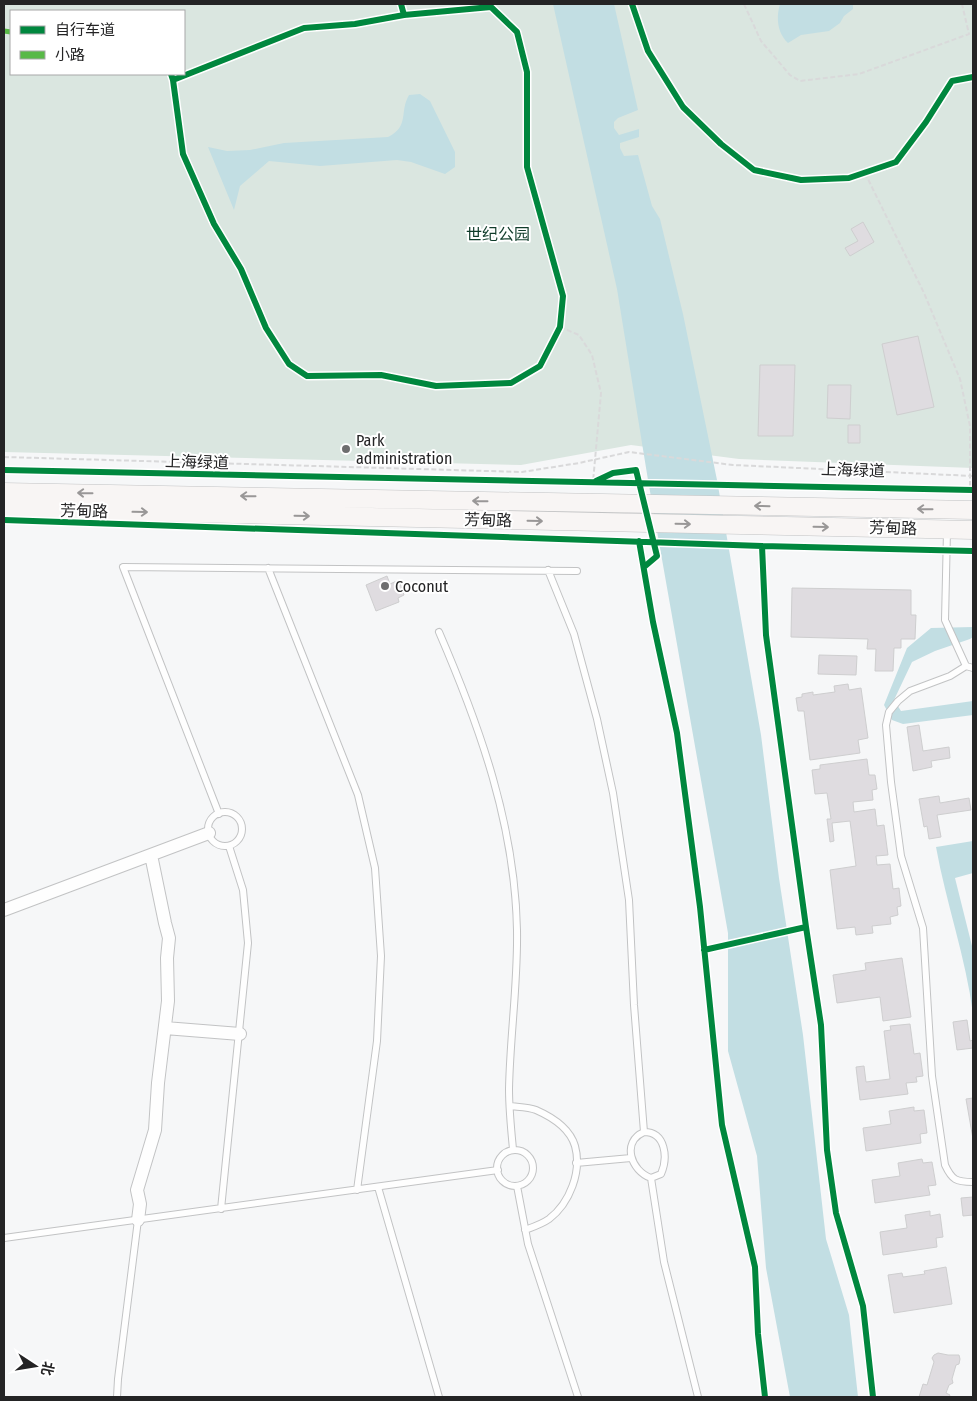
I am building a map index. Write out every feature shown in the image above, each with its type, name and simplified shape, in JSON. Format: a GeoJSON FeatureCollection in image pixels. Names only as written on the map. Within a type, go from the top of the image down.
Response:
{"type":"FeatureCollection","features":[{"type":"Feature","properties":{"kind":"main road","name":"芳甸路"},"geometry":{"type":"LineString","coordinates":[[4,492],[972,510]]}},
{"type":"Feature","properties":{"kind":"main road","name":"芳甸路"},"geometry":{"type":"LineString","coordinates":[[4,509],[973,530]]}},
{"type":"Feature","properties":{"kind":"street"},"geometry":{"type":"LineString","coordinates":[[4,910],[209,834]]}},
{"type":"Feature","properties":{"kind":"street"},"geometry":{"type":"LineString","coordinates":[[138,1220],[140,1204],[137,1190],[155,1130],[158,1083],[168,1001],[167,958],[169,938],[151,855]]}},
{"type":"Feature","properties":{"kind":"street"},"geometry":{"type":"LineString","coordinates":[[165,1028],[240,1034]]}},
{"type":"Feature","properties":{"kind":"lane"},"geometry":{"type":"LineString","coordinates":[[947,530],[944,620],[966,666],[973,668]]}},
{"type":"Feature","properties":{"kind":"lane"},"geometry":{"type":"LineString","coordinates":[[219,814],[123,567],[576,571]]}},
{"type":"Feature","properties":{"kind":"lane"},"geometry":{"type":"LineString","coordinates":[[268,568],[358,795],[375,868],[382,956],[377,1040],[358,1190]]}},
{"type":"Feature","properties":{"kind":"lane"},"geometry":{"type":"LineString","coordinates":[[548,570],[574,634],[597,719],[613,792],[628,900],[644,1132]]}},
{"type":"Feature","properties":{"kind":"lane"},"geometry":{"type":"LineString","coordinates":[[439,632],[479,732],[500,802],[512,864],[517,930],[509,1089],[513,1149]]}},
{"type":"Feature","properties":{"kind":"lane"},"geometry":{"type":"LineString","coordinates":[[966,666],[950,676],[910,692],[898,701],[889,712],[886,724],[890,782],[901,856],[923,928],[932,1076],[944,1165],[951,1177],[961,1182],[973,1182]]}},
{"type":"Feature","properties":{"kind":"lane"},"geometry":{"type":"LineString","coordinates":[[228,813],[234,815],[239,819],[241,825],[242,832],[239,838],[229,846],[216,844],[209,834],[211,821],[219,814],[228,813]]}},
{"type":"Feature","properties":{"kind":"lane"},"geometry":{"type":"LineString","coordinates":[[221,1209],[248,943],[243,890],[229,846]]}},
{"type":"Feature","properties":{"kind":"lane"},"geometry":{"type":"LineString","coordinates":[[510,1106],[535,1109],[557,1122],[568,1134],[575,1146],[574,1184],[563,1205],[549,1219],[525,1230]]}},
{"type":"Feature","properties":{"kind":"lane"},"geometry":{"type":"LineString","coordinates":[[644,1132],[651,1132],[657,1135],[665,1150],[666,1159],[661,1174],[651,1178],[642,1175],[631,1158],[633,1140],[644,1132]]}},
{"type":"Feature","properties":{"kind":"lane"},"geometry":{"type":"LineString","coordinates":[[513,1149],[523,1151],[530,1157],[534,1166],[531,1178],[517,1186],[504,1182],[498,1170],[500,1158],[507,1151],[513,1149]]}},
{"type":"Feature","properties":{"kind":"lane"},"geometry":{"type":"LineString","coordinates":[[576,1163],[631,1158]]}},
{"type":"Feature","properties":{"kind":"lane"},"geometry":{"type":"LineString","coordinates":[[4,1238],[498,1170]]}},
{"type":"Feature","properties":{"kind":"lane"},"geometry":{"type":"LineString","coordinates":[[651,1178],[664,1262],[698,1397]]}},
{"type":"Feature","properties":{"kind":"lane"},"geometry":{"type":"LineString","coordinates":[[517,1186],[528,1244],[578,1397]]}},
{"type":"Feature","properties":{"kind":"lane"},"geometry":{"type":"LineString","coordinates":[[378,1187],[438,1397]]}},
{"type":"Feature","properties":{"kind":"lane"},"geometry":{"type":"LineString","coordinates":[[118,1397],[118,1379],[138,1220]]}},
{"type":"Feature","properties":{"kind":"path"},"geometry":{"type":"LineString","coordinates":[[744,4],[760,41],[790,75],[800,81],[860,74],[973,33]]}},
{"type":"Feature","properties":{"kind":"path"},"geometry":{"type":"LineString","coordinates":[[962,4],[969,34]]}},
{"type":"Feature","properties":{"kind":"path"},"geometry":{"type":"LineString","coordinates":[[857,176],[873,170]]}},
{"type":"Feature","properties":{"kind":"path"},"geometry":{"type":"LineString","coordinates":[[865,173],[924,293],[960,379],[970,426],[972,510]]}},
{"type":"Feature","properties":{"kind":"path"},"geometry":{"type":"LineString","coordinates":[[556,335],[561,320]]}},
{"type":"Feature","properties":{"kind":"path"},"geometry":{"type":"LineString","coordinates":[[560,327],[579,336],[592,355],[601,393],[594,460],[599,481],[583,482]]}},
{"type":"Feature","properties":{"kind":"path"},"geometry":{"type":"LineString","coordinates":[[960,490],[972,490]]}},
{"type":"Feature","properties":{"kind":"green space","name":"世纪公园"},"geometry":{"type":"Polygon","coordinates":[[[4,4],[973,4],[973,468],[739,459],[631,445],[521,465],[4,452],[4,4]]]}},
{"type":"Feature","properties":{"kind":"water"},"geometry":{"type":"Polygon","coordinates":[[[553,4],[614,4],[638,110],[618,118],[614,122],[614,128],[619,135],[639,129],[639,137],[620,143],[620,148],[624,156],[638,155],[652,206],[660,219],[683,314],[717,480],[761,735],[779,878],[803,1035],[826,1239],[849,1315],[858,1397],[790,1397],[766,1268],[757,1156],[728,1051],[728,933],[648,480],[617,289],[553,4]]]}},
{"type":"Feature","properties":{"kind":"water"},"geometry":{"type":"Polygon","coordinates":[[[780,4],[853,4],[853,9],[844,16],[840,23],[829,31],[801,35],[788,43],[784,39],[778,25],[780,4]]]}},
{"type":"Feature","properties":{"kind":"water"},"geometry":{"type":"Polygon","coordinates":[[[420,94],[430,101],[455,152],[455,167],[445,174],[411,162],[397,160],[320,166],[269,161],[240,186],[234,210],[208,147],[227,151],[250,150],[284,143],[388,137],[395,133],[402,123],[409,95],[420,94]]]}},
{"type":"Feature","properties":{"kind":"water"},"geometry":{"type":"Polygon","coordinates":[[[973,627],[973,637],[970,639],[935,651],[912,662],[894,700],[901,711],[973,701],[973,715],[903,724],[892,720],[884,705],[907,648],[931,628],[973,627]]]}},
{"type":"Feature","properties":{"kind":"water"},"geometry":{"type":"Polygon","coordinates":[[[973,841],[973,873],[955,878],[973,950],[973,1014],[966,972],[936,847],[973,841]]]}},
{"type":"Feature","properties":{"kind":"building"},"geometry":{"type":"Polygon","coordinates":[[[863,222],[874,242],[850,256],[845,248],[858,241],[851,229],[863,222]]]}},
{"type":"Feature","properties":{"kind":"building"},"geometry":{"type":"Polygon","coordinates":[[[918,336],[934,407],[897,415],[882,344],[918,336]]]}},
{"type":"Feature","properties":{"kind":"building"},"geometry":{"type":"Polygon","coordinates":[[[760,365],[795,365],[793,436],[758,436],[760,365]]]}},
{"type":"Feature","properties":{"kind":"building"},"geometry":{"type":"Polygon","coordinates":[[[828,385],[851,385],[850,419],[827,418],[828,385]]]}},
{"type":"Feature","properties":{"kind":"building"},"geometry":{"type":"Polygon","coordinates":[[[848,425],[860,425],[860,443],[848,443],[848,425]]]}},
{"type":"Feature","properties":{"kind":"building"},"geometry":{"type":"Polygon","coordinates":[[[387,576],[390,584],[399,580],[404,595],[398,598],[399,602],[376,611],[366,585],[387,576]]]}},
{"type":"Feature","properties":{"kind":"building"},"geometry":{"type":"Polygon","coordinates":[[[792,588],[911,590],[911,615],[916,615],[915,639],[901,639],[901,648],[894,648],[893,671],[875,671],[876,649],[867,649],[868,639],[791,637],[792,588]]]}},
{"type":"Feature","properties":{"kind":"building"},"geometry":{"type":"Polygon","coordinates":[[[819,655],[857,656],[856,675],[818,674],[819,655]]]}},
{"type":"Feature","properties":{"kind":"building"},"geometry":{"type":"Polygon","coordinates":[[[848,684],[849,690],[861,688],[868,738],[858,740],[860,753],[810,760],[804,711],[798,711],[796,698],[802,697],[802,694],[813,692],[813,695],[835,692],[834,686],[848,684]]]}},
{"type":"Feature","properties":{"kind":"building"},"geometry":{"type":"Polygon","coordinates":[[[919,725],[923,751],[949,747],[950,758],[931,761],[932,767],[913,771],[907,727],[919,725]]]}},
{"type":"Feature","properties":{"kind":"building"},"geometry":{"type":"Polygon","coordinates":[[[867,759],[869,775],[875,775],[877,789],[872,790],[873,800],[853,802],[854,812],[875,809],[877,826],[884,825],[888,855],[876,856],[877,865],[890,864],[893,889],[899,888],[901,906],[897,907],[898,915],[890,917],[891,924],[872,926],[873,933],[856,935],[855,927],[837,929],[830,870],[856,866],[850,821],[832,823],[834,841],[830,842],[827,819],[831,819],[827,793],[815,794],[812,770],[820,769],[820,765],[867,759]]]}},
{"type":"Feature","properties":{"kind":"building"},"geometry":{"type":"Polygon","coordinates":[[[939,796],[940,803],[969,798],[971,810],[937,815],[941,837],[929,839],[927,826],[924,827],[919,799],[939,796]]]}},
{"type":"Feature","properties":{"kind":"building"},"geometry":{"type":"Polygon","coordinates":[[[902,958],[911,1017],[883,1021],[880,997],[837,1003],[833,975],[866,970],[865,963],[902,958]]]}},
{"type":"Feature","properties":{"kind":"building"},"geometry":{"type":"Polygon","coordinates":[[[967,1020],[970,1041],[973,1040],[973,1048],[957,1050],[953,1022],[967,1020]]]}},
{"type":"Feature","properties":{"kind":"building"},"geometry":{"type":"Polygon","coordinates":[[[910,1024],[914,1054],[920,1053],[923,1076],[916,1077],[917,1082],[906,1083],[908,1094],[860,1100],[856,1067],[864,1066],[866,1082],[890,1079],[884,1031],[891,1030],[890,1026],[910,1024]]]}},
{"type":"Feature","properties":{"kind":"building"},"geometry":{"type":"Polygon","coordinates":[[[973,1098],[973,1139],[966,1099],[973,1098]]]}},
{"type":"Feature","properties":{"kind":"building"},"geometry":{"type":"Polygon","coordinates":[[[914,1107],[914,1111],[924,1110],[927,1133],[920,1134],[921,1143],[866,1151],[863,1128],[891,1124],[889,1111],[914,1107]]]}},
{"type":"Feature","properties":{"kind":"building"},"geometry":{"type":"Polygon","coordinates":[[[922,1159],[923,1163],[932,1162],[936,1185],[928,1186],[930,1195],[875,1203],[872,1180],[900,1176],[898,1163],[922,1159]]]}},
{"type":"Feature","properties":{"kind":"building"},"geometry":{"type":"Polygon","coordinates":[[[973,1197],[973,1215],[963,1216],[961,1198],[973,1197]]]}},
{"type":"Feature","properties":{"kind":"building"},"geometry":{"type":"Polygon","coordinates":[[[930,1211],[930,1216],[940,1214],[943,1237],[936,1238],[937,1247],[883,1255],[880,1232],[907,1228],[905,1215],[930,1211]]]}},
{"type":"Feature","properties":{"kind":"building"},"geometry":{"type":"Polygon","coordinates":[[[946,1267],[952,1304],[894,1313],[888,1275],[902,1273],[903,1277],[925,1274],[924,1271],[946,1267]]]}},
{"type":"Feature","properties":{"kind":"building"},"geometry":{"type":"Polygon","coordinates":[[[938,1353],[959,1355],[959,1364],[956,1365],[952,1379],[953,1383],[949,1385],[946,1393],[950,1395],[949,1397],[919,1397],[923,1384],[927,1385],[934,1362],[932,1358],[938,1353]]]}},
{"type":"Feature","properties":{"kind":"marked path"},"geometry":{"type":"LineString","coordinates":[[4,31],[10,32]]}},
{"type":"Feature","properties":{"kind":"cycle path"},"geometry":{"type":"LineString","coordinates":[[171,75],[183,154],[214,224],[241,269],[266,328],[289,364],[307,376],[381,375],[436,386],[511,383],[540,366],[560,327],[563,296],[527,167],[527,72],[517,32],[491,7],[404,15],[401,4]]}},
{"type":"Feature","properties":{"kind":"cycle path"},"geometry":{"type":"LineString","coordinates":[[632,4],[648,51],[683,107],[721,144],[754,170],[801,180],[849,178],[896,162],[926,122],[952,81],[973,77]]}},
{"type":"Feature","properties":{"kind":"cycle path"},"geometry":{"type":"LineString","coordinates":[[173,80],[304,28],[355,24],[404,15]]}},
{"type":"Feature","properties":{"kind":"cycle path","name":"上海绿道"},"geometry":{"type":"LineString","coordinates":[[4,470],[973,490]]}},
{"type":"Feature","properties":{"kind":"cycle path"},"geometry":{"type":"LineString","coordinates":[[596,481],[613,473],[636,470],[657,556],[644,567]]}},
{"type":"Feature","properties":{"kind":"cycle path"},"geometry":{"type":"LineString","coordinates":[[4,520],[762,546],[973,551]]}},
{"type":"Feature","properties":{"kind":"cycle path"},"geometry":{"type":"LineString","coordinates":[[639,541],[653,622],[677,733],[700,907],[722,1125],[755,1267],[758,1334],[765,1397]]}},
{"type":"Feature","properties":{"kind":"cycle path"},"geometry":{"type":"LineString","coordinates":[[762,546],[766,635],[821,1025],[827,1150],[836,1213],[863,1306],[873,1397]]}},
{"type":"Feature","properties":{"kind":"cycle path"},"geometry":{"type":"LineString","coordinates":[[704,950],[806,927]]}},
{"type":"Feature","properties":{"kind":"place","name":"Park administration"},"geometry":{"type":"Point","coordinates":[346,449]}},
{"type":"Feature","properties":{"kind":"place","name":"Coconut"},"geometry":{"type":"Point","coordinates":[385,586]}}]}
